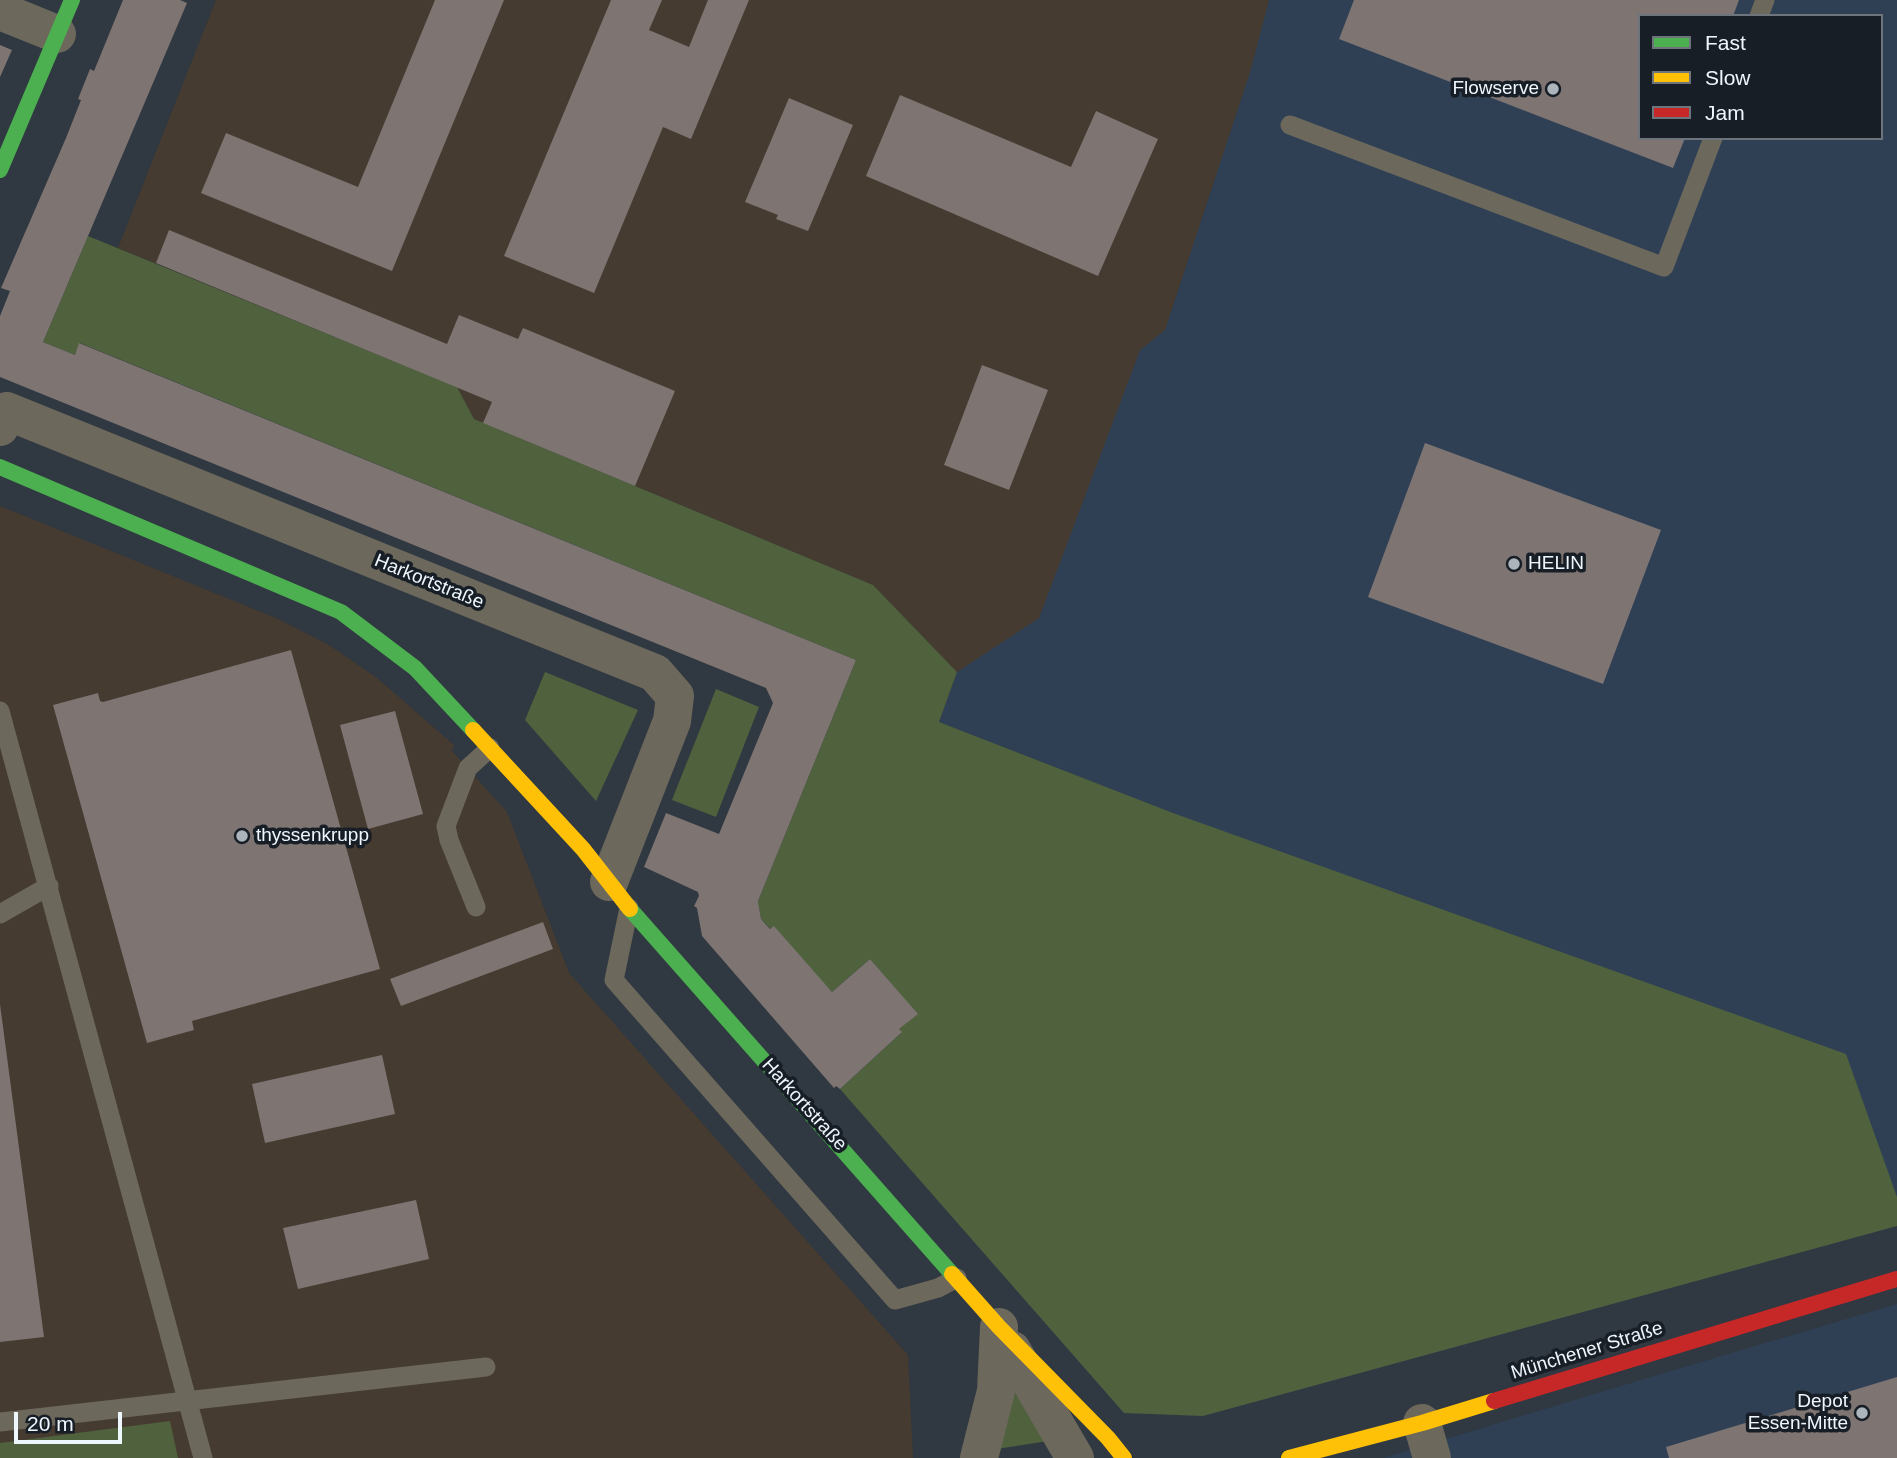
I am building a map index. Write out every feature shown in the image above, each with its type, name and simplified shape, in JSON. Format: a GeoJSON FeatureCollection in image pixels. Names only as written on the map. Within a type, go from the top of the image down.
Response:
{"type":"FeatureCollection","features":[{"type":"Feature","properties":{"kind":"street"},"geometry":{"type":"LineString","coordinates":[[0,11],[64,17],[37,87],[0,170]]}},
{"type":"Feature","properties":{"kind":"street","name":"Harkortstraße"},"geometry":{"type":"LineString","coordinates":[[0,427],[7,411],[655,673],[675,696],[672,721],[619,895]]}},
{"type":"Feature","properties":{"kind":"street","name":"Harkortstraße"},"geometry":{"type":"LineString","coordinates":[[0,467],[341,612],[415,668],[583,849],[619,895],[999,1327],[1108,1438],[1124,1458]]}},
{"type":"Feature","properties":{"kind":"street","name":"Münchener Straße"},"geometry":{"type":"LineString","coordinates":[[1289,1458],[1427,1441],[1897,1279]]}},
{"type":"Feature","properties":{"kind":"street"},"geometry":{"type":"LineString","coordinates":[[979,1458],[996,1391],[999,1327]]}},
{"type":"Feature","properties":{"kind":"street","name":"Harkortstraße"},"geometry":{"type":"LineString","coordinates":[[999,1327],[1075,1458]]}},
{"type":"Feature","properties":{"kind":"lane"},"geometry":{"type":"LineString","coordinates":[[1290,125],[1664,267],[1712,140]]}},
{"type":"Feature","properties":{"kind":"lane"},"geometry":{"type":"LineString","coordinates":[[0,711],[203,1458]]}},
{"type":"Feature","properties":{"kind":"lane"},"geometry":{"type":"LineString","coordinates":[[476,907],[446,826],[468,768],[490,748]]}},
{"type":"Feature","properties":{"kind":"lane"},"geometry":{"type":"LineString","coordinates":[[0,915],[49,887]]}},
{"type":"Feature","properties":{"kind":"lane"},"geometry":{"type":"LineString","coordinates":[[619,895],[614,980],[895,1300],[938,1288],[957,1278]]}},
{"type":"Feature","properties":{"kind":"lane"},"geometry":{"type":"LineString","coordinates":[[0,1422],[486,1367]]}},
{"type":"Feature","properties":{"kind":"shaded area"},"geometry":{"type":"Polygon","coordinates":[[[216,0],[1269,0],[1250,72],[1165,330],[1140,350],[1039,618],[957,672],[873,585],[474,419],[457,387],[118,248],[216,0]]]}},
{"type":"Feature","properties":{"kind":"shaded area"},"geometry":{"type":"Polygon","coordinates":[[[1269,0],[1897,0],[1897,1226],[1203,1416],[1124,1413],[840,1089],[901,1032],[1172,813],[939,722],[957,672],[1039,618],[1140,350],[1165,330],[1250,72],[1269,0]]]}},
{"type":"Feature","properties":{"kind":"shaded area"},"geometry":{"type":"Polygon","coordinates":[[[0,506],[276,618],[329,645],[377,678],[454,745],[452,751],[507,812],[569,973],[908,1355],[913,1458],[0,1458],[0,506]]]}},
{"type":"Feature","properties":{"kind":"shaded area"},"geometry":{"type":"Polygon","coordinates":[[[1897,1304],[1897,1458],[1383,1458],[1654,1376],[1897,1304]]]}},
{"type":"Feature","properties":{"kind":"green space"},"geometry":{"type":"Polygon","coordinates":[[[88,236],[457,387],[474,419],[873,585],[957,672],[939,722],[1173,813],[1846,1054],[1897,1197],[1897,1226],[1203,1416],[1124,1413],[840,1089],[901,1033],[899,1029],[917,1014],[870,959],[832,992],[761,919],[758,901],[856,660],[80,343],[75,355],[43,342],[88,236]]]}},
{"type":"Feature","properties":{"kind":"green space"},"geometry":{"type":"Polygon","coordinates":[[[545,672],[638,710],[596,801],[525,720],[545,672]]]}},
{"type":"Feature","properties":{"kind":"green space"},"geometry":{"type":"Polygon","coordinates":[[[716,689],[759,707],[716,817],[672,800],[716,689]]]}},
{"type":"Feature","properties":{"kind":"green space"},"geometry":{"type":"Polygon","coordinates":[[[1013,1390],[1048,1441],[997,1449],[1013,1390]]]}},
{"type":"Feature","properties":{"kind":"green space"},"geometry":{"type":"Polygon","coordinates":[[[170,1421],[178,1458],[0,1458],[0,1443],[170,1421]]]}},
{"type":"Feature","properties":{"kind":"building"},"geometry":{"type":"Polygon","coordinates":[[[123,0],[180,0],[187,3],[43,342],[75,355],[79,343],[856,660],[758,901],[761,919],[770,929],[774,926],[832,992],[870,959],[918,1014],[899,1029],[902,1032],[840,1089],[836,1086],[834,1088],[702,936],[697,908],[694,906],[698,892],[644,867],[666,813],[719,834],[773,703],[766,688],[0,377],[0,316],[10,291],[1,288],[66,138],[90,69],[94,71],[123,0]]]}},
{"type":"Feature","properties":{"kind":"building"},"geometry":{"type":"Polygon","coordinates":[[[435,0],[504,0],[392,271],[201,193],[226,133],[358,187],[435,0]]]}},
{"type":"Feature","properties":{"kind":"building"},"geometry":{"type":"Polygon","coordinates":[[[611,0],[662,0],[649,30],[689,47],[708,0],[749,0],[691,139],[663,127],[594,293],[504,256],[611,0]]]}},
{"type":"Feature","properties":{"kind":"building","name":"Flowserve"},"geometry":{"type":"Polygon","coordinates":[[[1354,0],[1739,0],[1734,14],[1638,14],[1638,140],[1684,140],[1673,168],[1339,39],[1354,0]]]}},
{"type":"Feature","properties":{"kind":"building"},"geometry":{"type":"Polygon","coordinates":[[[0,45],[12,50],[0,77],[0,45]]]}},
{"type":"Feature","properties":{"kind":"building"},"geometry":{"type":"Polygon","coordinates":[[[900,95],[1071,167],[1096,111],[1158,139],[1098,276],[866,176],[900,95]]]}},
{"type":"Feature","properties":{"kind":"building"},"geometry":{"type":"Polygon","coordinates":[[[789,98],[853,125],[808,231],[776,219],[778,215],[745,202],[789,98]]]}},
{"type":"Feature","properties":{"kind":"building"},"geometry":{"type":"Polygon","coordinates":[[[169,230],[447,344],[459,315],[518,339],[523,328],[675,391],[635,486],[483,423],[492,402],[156,263],[169,230]]]}},
{"type":"Feature","properties":{"kind":"building"},"geometry":{"type":"Polygon","coordinates":[[[982,365],[1048,390],[1009,490],[944,465],[982,365]]]}},
{"type":"Feature","properties":{"kind":"building","name":"HELIN"},"geometry":{"type":"Polygon","coordinates":[[[1425,443],[1661,530],[1603,684],[1368,597],[1425,443]]]}},
{"type":"Feature","properties":{"kind":"building","name":"thyssenkrupp"},"geometry":{"type":"Polygon","coordinates":[[[291,650],[380,969],[192,1021],[194,1030],[147,1043],[53,705],[98,693],[100,701],[103,702],[291,650]]]}},
{"type":"Feature","properties":{"kind":"building"},"geometry":{"type":"Polygon","coordinates":[[[395,711],[423,814],[368,829],[340,725],[395,711]]]}},
{"type":"Feature","properties":{"kind":"building"},"geometry":{"type":"Polygon","coordinates":[[[543,922],[553,949],[401,1006],[390,979],[543,922]]]}},
{"type":"Feature","properties":{"kind":"building"},"geometry":{"type":"Polygon","coordinates":[[[0,1004],[44,1337],[0,1342],[0,1004]]]}},
{"type":"Feature","properties":{"kind":"building"},"geometry":{"type":"Polygon","coordinates":[[[382,1055],[395,1114],[265,1143],[252,1084],[382,1055]]]}},
{"type":"Feature","properties":{"kind":"building"},"geometry":{"type":"Polygon","coordinates":[[[416,1200],[429,1259],[298,1289],[283,1228],[416,1200]]]}},
{"type":"Feature","properties":{"kind":"building"},"geometry":{"type":"Polygon","coordinates":[[[1897,1377],[1897,1458],[1669,1458],[1666,1447],[1897,1377]]]}},
{"type":"Feature","properties":{"kind":"traffic: fast"},"geometry":{"type":"LineString","coordinates":[[0,170],[72,0]]}},
{"type":"Feature","properties":{"kind":"traffic: fast"},"geometry":{"type":"LineString","coordinates":[[0,467],[341,612],[415,668],[473,730]]}},
{"type":"Feature","properties":{"kind":"traffic: fast"},"geometry":{"type":"LineString","coordinates":[[630,909],[952,1274]]}},
{"type":"Feature","properties":{"kind":"traffic: slow"},"geometry":{"type":"LineString","coordinates":[[473,730],[583,849],[630,909]]}},
{"type":"Feature","properties":{"kind":"traffic: slow"},"geometry":{"type":"LineString","coordinates":[[952,1274],[1124,1458]]}},
{"type":"Feature","properties":{"kind":"traffic: slow"},"geometry":{"type":"LineString","coordinates":[[1289,1458],[1494,1401]]}},
{"type":"Feature","properties":{"kind":"traffic: jam"},"geometry":{"type":"LineString","coordinates":[[1494,1401],[1897,1279]]}},
{"type":"Feature","properties":{"kind":"place","name":"Flowserve"},"geometry":{"type":"Point","coordinates":[1553,89]}},
{"type":"Feature","properties":{"kind":"place","name":"HELIN"},"geometry":{"type":"Point","coordinates":[1514,564]}},
{"type":"Feature","properties":{"kind":"place","name":"thyssenkrupp"},"geometry":{"type":"Point","coordinates":[242,836]}},
{"type":"Feature","properties":{"kind":"place","name":"Depot Essen-Mitte"},"geometry":{"type":"Point","coordinates":[1862,1413]}}]}
